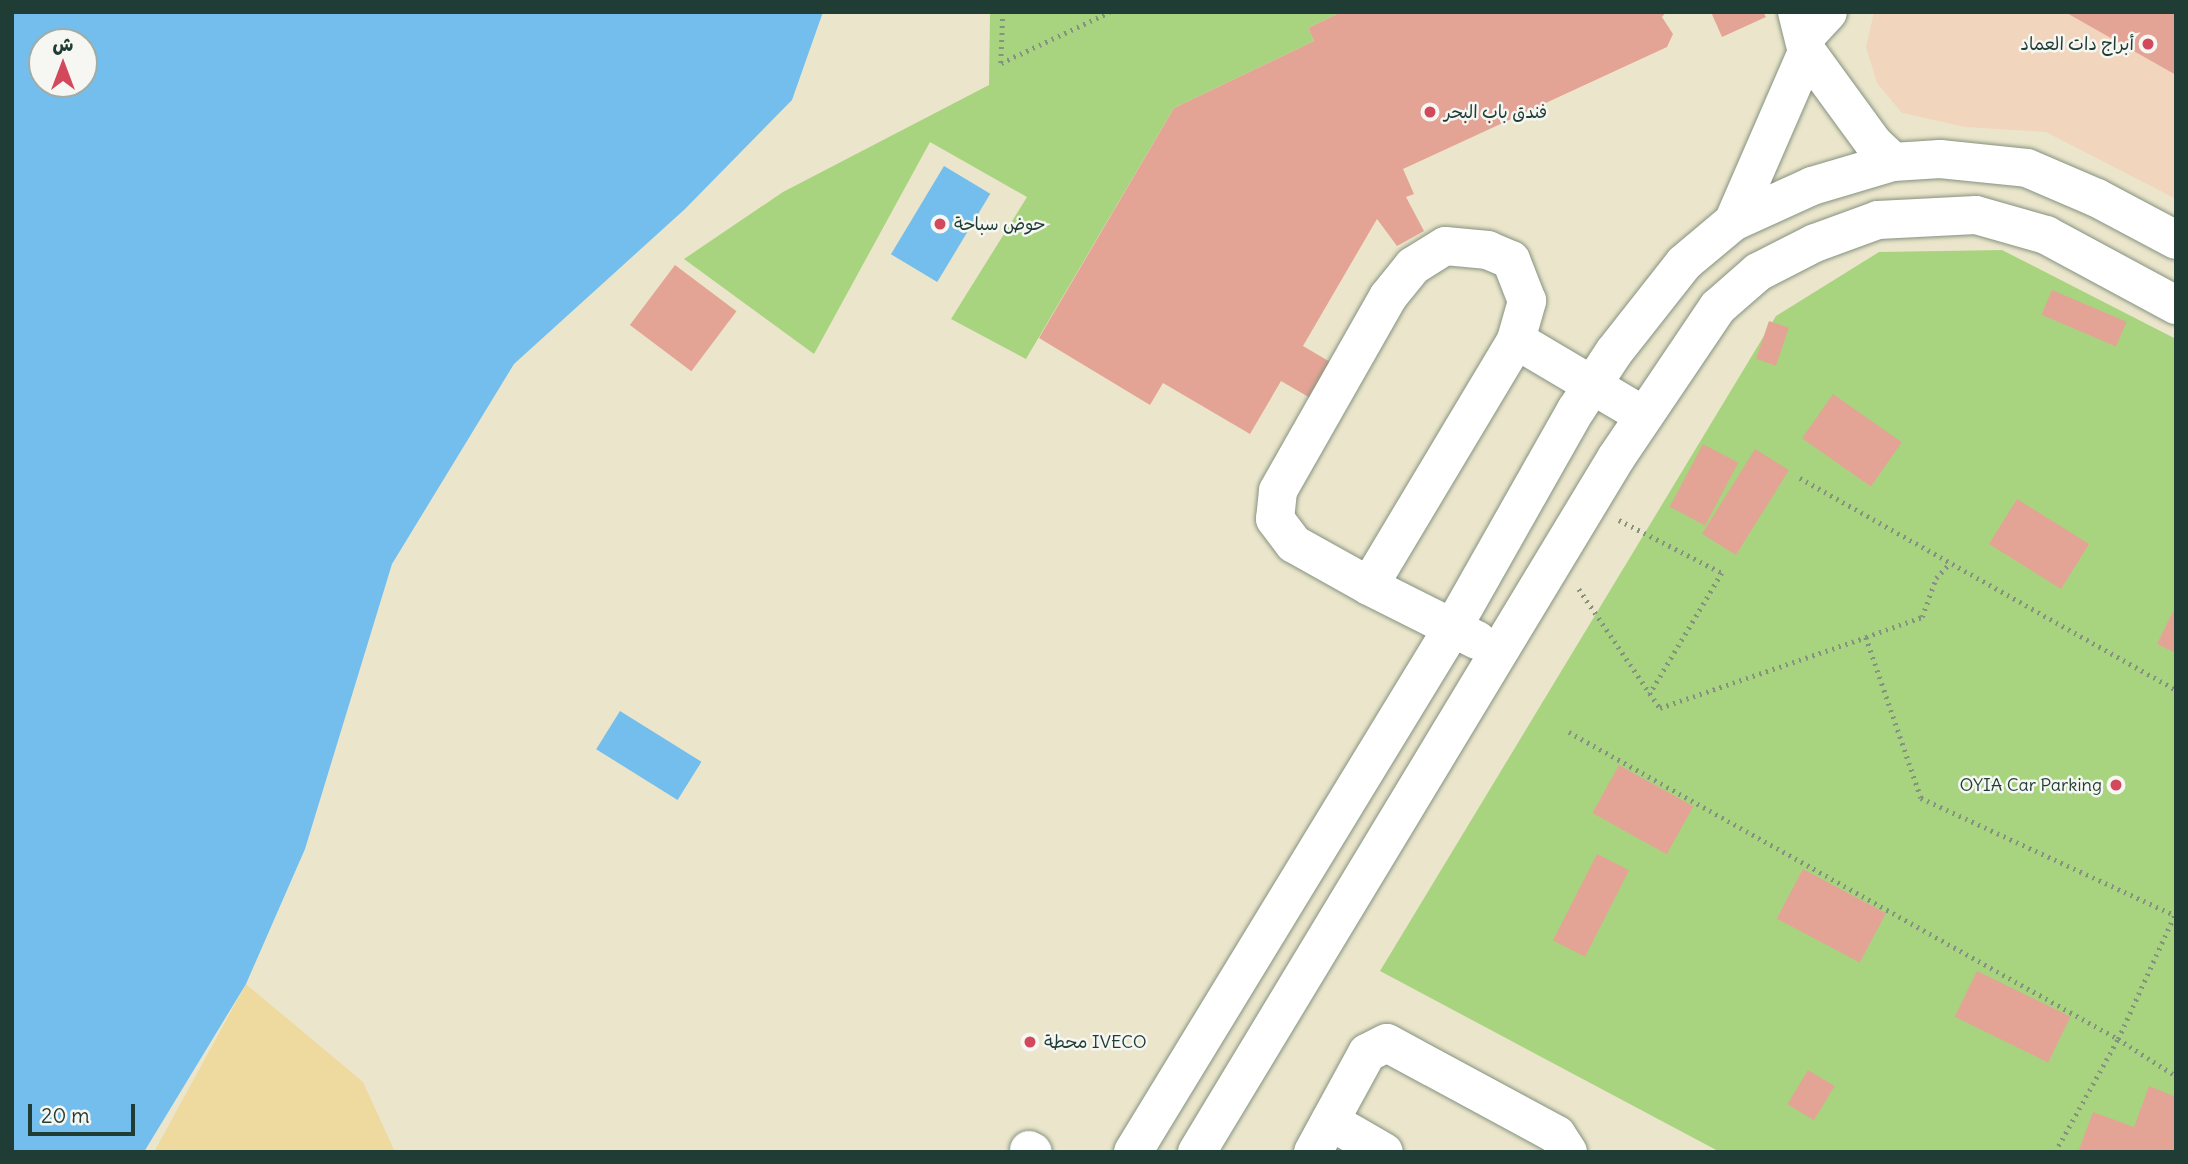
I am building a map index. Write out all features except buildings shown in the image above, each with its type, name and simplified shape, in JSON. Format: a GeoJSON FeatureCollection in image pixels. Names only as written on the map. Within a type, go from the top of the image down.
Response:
{"type":"FeatureCollection","features":[{"type":"Feature","properties":{"kind":"street"},"geometry":{"type":"LineString","coordinates":[[1809,29],[1874,144],[1893,162]]}},
{"type":"Feature","properties":{"kind":"street"},"geometry":{"type":"LineString","coordinates":[[1733,222],[1809,29]]}},
{"type":"Feature","properties":{"kind":"street"},"geometry":{"type":"LineString","coordinates":[[1133,1152],[1453,627],[1591,387],[1684,263],[1733,222],[1811,186],[1893,162],[1985,160],[2026,168],[2097,198],[2176,240]]}},
{"type":"Feature","properties":{"kind":"street"},"geometry":{"type":"LineString","coordinates":[[1197,1152],[1555,554],[1643,415],[1718,307],[1758,272],[1815,243],[1878,220],[1976,215],[2009,222],[2046,235],[2176,305]]}},
{"type":"Feature","properties":{"kind":"street"},"geometry":{"type":"LineString","coordinates":[[1369,586],[1516,340],[1527,301],[1511,260],[1488,250],[1445,246],[1413,266],[1388,297],[1278,491],[1275,519],[1294,544],[1369,586],[1497,651]]}},
{"type":"Feature","properties":{"kind":"street"},"geometry":{"type":"LineString","coordinates":[[1516,340],[1591,387],[1643,415]]}},
{"type":"Feature","properties":{"kind":"street"},"geometry":{"type":"LineString","coordinates":[[1384,1152],[1322,1136],[1367,1053],[1387,1043],[1557,1135],[1568,1152]]}},
{"type":"Feature","properties":{"kind":"path"},"geometry":{"type":"LineString","coordinates":[[1003,12],[1001,63],[1111,12]]}},
{"type":"Feature","properties":{"kind":"path"},"geometry":{"type":"LineString","coordinates":[[1800,478],[2176,690]]}},
{"type":"Feature","properties":{"kind":"path"},"geometry":{"type":"LineString","coordinates":[[1587,503],[1722,573],[1650,694]]}},
{"type":"Feature","properties":{"kind":"path"},"geometry":{"type":"LineString","coordinates":[[1555,554],[1660,708],[1922,617],[1936,578],[1950,563]]}},
{"type":"Feature","properties":{"kind":"path"},"geometry":{"type":"LineString","coordinates":[[1866,637],[1920,798],[2175,914],[2118,1039],[2055,1152]]}},
{"type":"Feature","properties":{"kind":"path"},"geometry":{"type":"LineString","coordinates":[[1569,732],[2118,1039],[2176,1076]]}},
{"type":"Feature","properties":{"kind":"shaded area"},"geometry":{"type":"Polygon","coordinates":[[[1874,12],[2176,12],[2176,199],[2046,132],[1965,127],[1902,113],[1877,83],[1866,47],[1874,12]]]}},
{"type":"Feature","properties":{"kind":"green space"},"geometry":{"type":"Polygon","coordinates":[[[990,12],[1341,12],[1308,28],[1314,41],[1174,108],[1026,359],[951,319],[1027,197],[930,142],[814,354],[684,259],[783,192],[989,85],[990,12]]]}},
{"type":"Feature","properties":{"kind":"green space"},"geometry":{"type":"Polygon","coordinates":[[[2002,250],[2176,339],[2176,1152],[1720,1152],[1380,971],[1776,316],[1879,252],[2002,250]]]}},
{"type":"Feature","properties":{"kind":"sand"},"geometry":{"type":"Polygon","coordinates":[[[246,984],[363,1082],[395,1152],[154,1152],[246,984]]]}},
{"type":"Feature","properties":{"kind":"water"},"geometry":{"type":"Polygon","coordinates":[[[12,12],[823,12],[792,100],[685,209],[514,364],[392,564],[305,849],[246,984],[144,1152],[12,1152],[12,12]]]}},
{"type":"Feature","properties":{"kind":"water","name":"حوض سباحة"},"geometry":{"type":"Polygon","coordinates":[[[944,166],[990,194],[937,282],[891,254],[944,166]]]}},
{"type":"Feature","properties":{"kind":"water"},"geometry":{"type":"Polygon","coordinates":[[[620,711],[701,762],[678,800],[596,749],[620,711]]]}},
{"type":"Feature","properties":{"kind":"place","name":"أبراج دات العماد"},"geometry":{"type":"Point","coordinates":[2148,44]}},
{"type":"Feature","properties":{"kind":"place","name":"فندق باب البحر"},"geometry":{"type":"Point","coordinates":[1430,112]}},
{"type":"Feature","properties":{"kind":"place","name":"حوض سباحة"},"geometry":{"type":"Point","coordinates":[940,224]}},
{"type":"Feature","properties":{"kind":"place","name":"OYIA Car Parking"},"geometry":{"type":"Point","coordinates":[2116,785]}},
{"type":"Feature","properties":{"kind":"place","name":"محطة IVECO"},"geometry":{"type":"Point","coordinates":[1030,1042]}}]}
